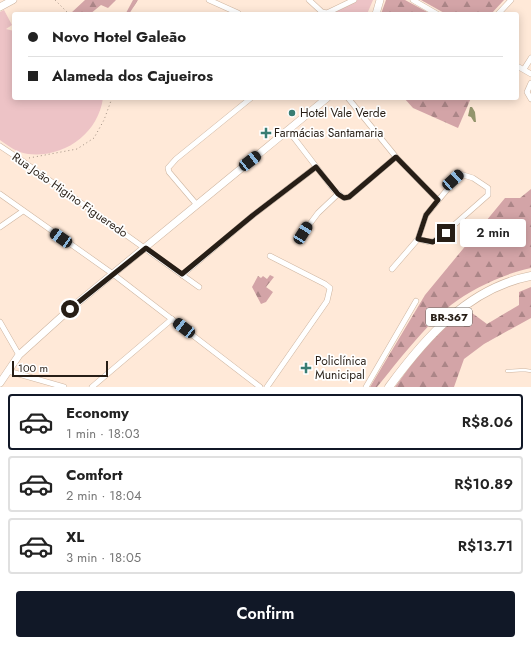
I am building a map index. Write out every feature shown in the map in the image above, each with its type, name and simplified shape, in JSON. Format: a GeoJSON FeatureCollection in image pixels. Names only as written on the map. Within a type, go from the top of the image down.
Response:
{"type":"FeatureCollection","features":[{"type":"Feature","properties":{"kind":"main road"},"geometry":{"type":"LineString","coordinates":[[0,7],[13,0]]}},
{"type":"Feature","properties":{"kind":"main road"},"geometry":{"type":"LineString","coordinates":[[377,12],[380,0]]}},
{"type":"Feature","properties":{"kind":"main road"},"geometry":{"type":"LineString","coordinates":[[0,383],[19,355],[70,309],[146,248],[322,100]]}},
{"type":"Feature","properties":{"kind":"main road","name":"BR-367"},"geometry":{"type":"LineString","coordinates":[[389,387],[419,347],[449,317],[488,292],[531,276]]}},
{"type":"Feature","properties":{"kind":"street"},"geometry":{"type":"LineString","coordinates":[[209,0],[236,12]]}},
{"type":"Feature","properties":{"kind":"street"},"geometry":{"type":"LineString","coordinates":[[309,0],[322,12]]}},
{"type":"Feature","properties":{"kind":"street"},"geometry":{"type":"LineString","coordinates":[[329,12],[354,0]]}},
{"type":"Feature","properties":{"kind":"street"},"geometry":{"type":"LineString","coordinates":[[413,0],[434,12]]}},
{"type":"Feature","properties":{"kind":"street"},"geometry":{"type":"LineString","coordinates":[[500,12],[511,0]]}},
{"type":"Feature","properties":{"kind":"street"},"geometry":{"type":"LineString","coordinates":[[524,69],[531,58]]}},
{"type":"Feature","properties":{"kind":"street"},"geometry":{"type":"LineString","coordinates":[[519,67],[531,74]]}},
{"type":"Feature","properties":{"kind":"street"},"geometry":{"type":"LineString","coordinates":[[531,83],[527,92],[531,99]]}},
{"type":"Feature","properties":{"kind":"street"},"geometry":{"type":"LineString","coordinates":[[197,205],[169,172],[168,168],[176,159],[249,100]]}},
{"type":"Feature","properties":{"kind":"street"},"geometry":{"type":"LineString","coordinates":[[350,100],[396,157],[438,200]]}},
{"type":"Feature","properties":{"kind":"street"},"geometry":{"type":"LineString","coordinates":[[288,130],[338,194],[344,198],[349,197],[396,157]]}},
{"type":"Feature","properties":{"kind":"street","name":"Rua João Higino Figueredo"},"geometry":{"type":"LineString","coordinates":[[0,146],[199,286]]}},
{"type":"Feature","properties":{"kind":"street"},"geometry":{"type":"LineString","coordinates":[[182,274],[252,216],[316,167]]}},
{"type":"Feature","properties":{"kind":"street"},"geometry":{"type":"LineString","coordinates":[[392,269],[418,239],[426,215],[460,174],[473,178],[486,186],[490,191],[486,197],[437,240],[430,242],[418,239]]}},
{"type":"Feature","properties":{"kind":"street"},"geometry":{"type":"LineString","coordinates":[[0,194],[113,274],[260,387]]}},
{"type":"Feature","properties":{"kind":"street"},"geometry":{"type":"LineString","coordinates":[[303,233],[318,213],[338,194]]}},
{"type":"Feature","properties":{"kind":"street"},"geometry":{"type":"LineString","coordinates":[[0,226],[23,211]]}},
{"type":"Feature","properties":{"kind":"street"},"geometry":{"type":"LineString","coordinates":[[267,387],[327,301],[330,288],[270,256]]}},
{"type":"Feature","properties":{"kind":"street"},"geometry":{"type":"LineString","coordinates":[[366,387],[416,300]]}},
{"type":"Feature","properties":{"kind":"street"},"geometry":{"type":"LineString","coordinates":[[92,387],[172,319]]}},
{"type":"Feature","properties":{"kind":"street"},"geometry":{"type":"LineString","coordinates":[[0,322],[19,355]]}},
{"type":"Feature","properties":{"kind":"street"},"geometry":{"type":"LineString","coordinates":[[8,371],[64,387]]}},
{"type":"Feature","properties":{"kind":"lane"},"geometry":{"type":"LineString","coordinates":[[507,371],[531,371]]}},
{"type":"Feature","properties":{"kind":"path"},"geometry":{"type":"LineString","coordinates":[[55,0],[66,12]]}},
{"type":"Feature","properties":{"kind":"path"},"geometry":{"type":"LineString","coordinates":[[21,160],[78,149],[94,138],[104,120],[111,100]]}},
{"type":"Feature","properties":{"kind":"shaded area"},"geometry":{"type":"Polygon","coordinates":[[[357,0],[373,0],[368,12],[334,12],[357,0]]]}},
{"type":"Feature","properties":{"kind":"shaded area"},"geometry":{"type":"Polygon","coordinates":[[[4,10],[12,25],[6,29],[12,30],[12,100],[103,100],[100,111],[87,133],[66,148],[54,152],[28,154],[17,151],[0,140],[0,12],[4,10]]]}},
{"type":"Feature","properties":{"kind":"shaded area"},"geometry":{"type":"Polygon","coordinates":[[[470,107],[472,107],[475,112],[476,122],[468,116],[470,107]]]}},
{"type":"Feature","properties":{"kind":"green space"},"geometry":{"type":"Polygon","coordinates":[[[85,0],[116,0],[108,8],[101,5],[92,12],[72,12],[85,0]]]}},
{"type":"Feature","properties":{"kind":"green space"},"geometry":{"type":"Polygon","coordinates":[[[133,0],[138,0],[130,12],[127,12],[133,0]]]}},
{"type":"Feature","properties":{"kind":"green space"},"geometry":{"type":"Polygon","coordinates":[[[386,0],[405,0],[427,12],[382,12],[386,0]]]}},
{"type":"Feature","properties":{"kind":"green space"},"geometry":{"type":"Polygon","coordinates":[[[421,0],[504,0],[493,12],[442,12],[421,0]]]}},
{"type":"Feature","properties":{"kind":"green space"},"geometry":{"type":"Polygon","coordinates":[[[406,100],[470,100],[458,128],[413,108],[406,100]]]}},
{"type":"Feature","properties":{"kind":"green space"},"geometry":{"type":"Polygon","coordinates":[[[531,189],[531,268],[521,270],[489,282],[459,299],[421,334],[377,387],[370,387],[425,295],[505,198],[520,198],[531,189]]]}},
{"type":"Feature","properties":{"kind":"green space"},"geometry":{"type":"Polygon","coordinates":[[[270,275],[274,277],[266,287],[273,292],[266,302],[261,304],[252,287],[258,276],[261,278],[263,276],[267,279],[270,275]]]}},
{"type":"Feature","properties":{"kind":"green space"},"geometry":{"type":"Polygon","coordinates":[[[531,287],[531,318],[484,344],[464,359],[454,387],[395,387],[419,354],[439,331],[468,310],[487,324],[519,305],[519,292],[531,287]]]}},
{"type":"Feature","properties":{"kind":"place","name":"Hotel Vale Verde"},"geometry":{"type":"Point","coordinates":[292,113]}},
{"type":"Feature","properties":{"kind":"place","name":"Farmácias Santamaria"},"geometry":{"type":"Point","coordinates":[266,133]}},
{"type":"Feature","properties":{"kind":"place","name":"Policlínica Municipal"},"geometry":{"type":"Point","coordinates":[306,368]}},
{"type":"Feature","properties":{"kind":"route"},"geometry":{"type":"LineString","coordinates":[[70,309],[146,248],[182,274],[252,216],[316,167],[338,194],[344,198],[349,197],[396,157],[438,200],[426,215],[420,227],[418,239],[433,242],[446,233]]}}]}
